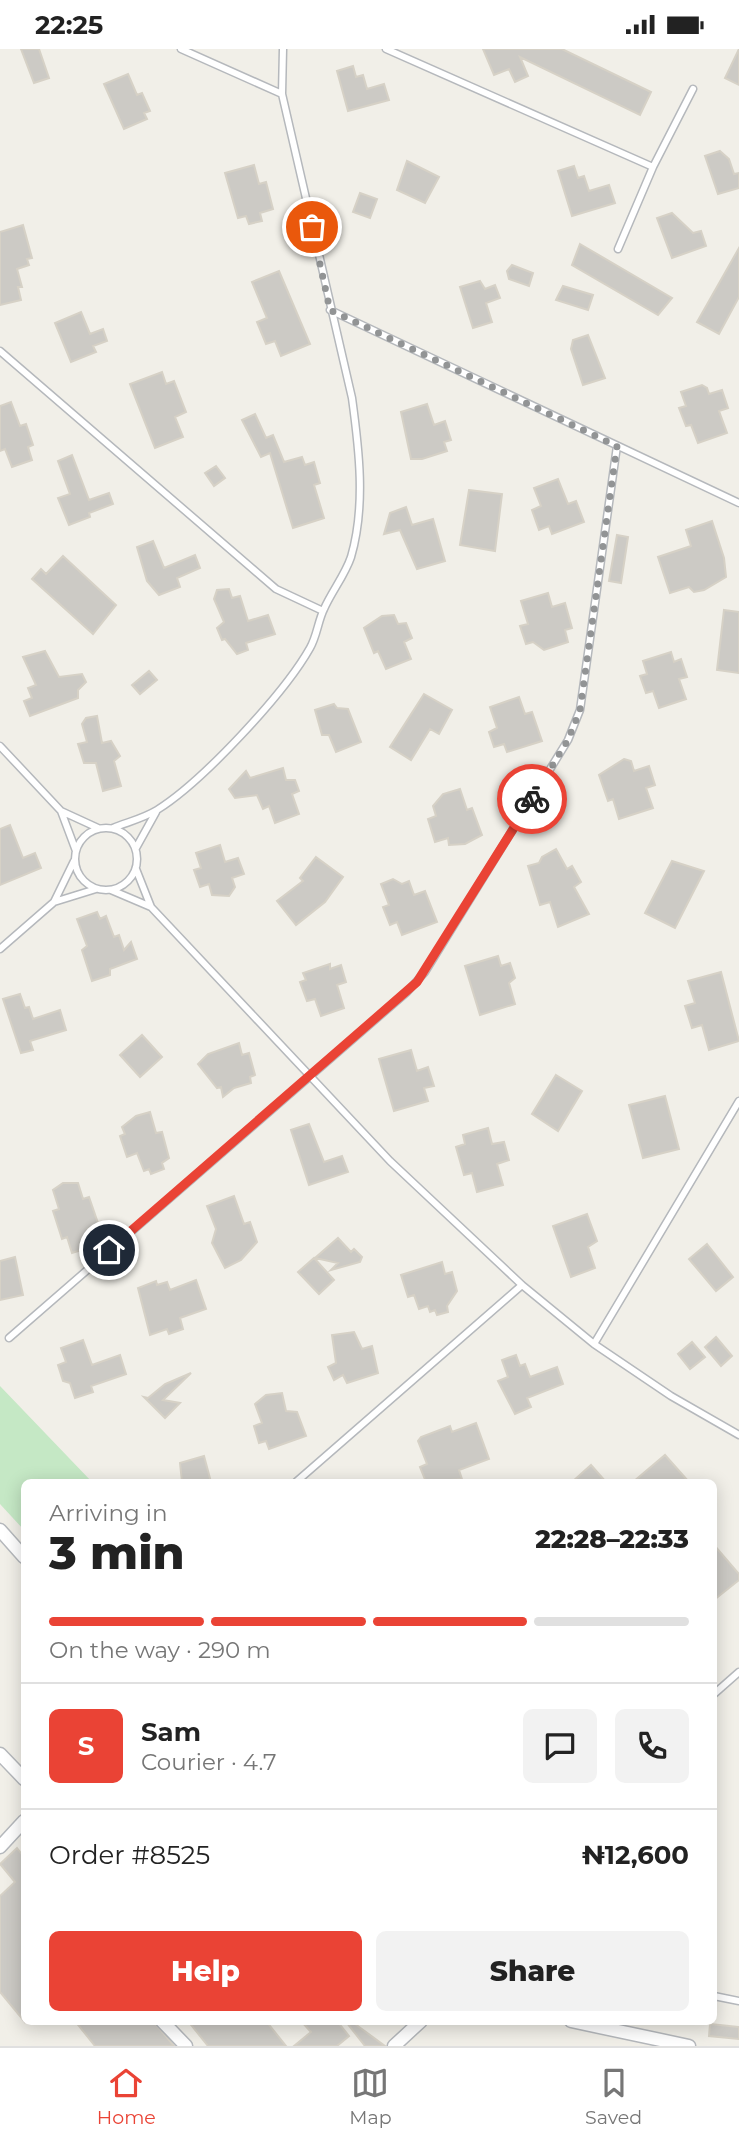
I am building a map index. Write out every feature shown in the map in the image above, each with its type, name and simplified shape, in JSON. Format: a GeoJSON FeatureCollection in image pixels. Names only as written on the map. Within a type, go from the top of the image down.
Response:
{"type":"FeatureCollection","features":[{"type":"Feature","properties":{"kind":"street"},"geometry":{"type":"LineString","coordinates":[[0,1530],[21,1554]]}},
{"type":"Feature","properties":{"kind":"street"},"geometry":{"type":"LineString","coordinates":[[0,1754],[21,1776]]}},
{"type":"Feature","properties":{"kind":"street"},"geometry":{"type":"LineString","coordinates":[[0,1847],[21,1824]]}},
{"type":"Feature","properties":{"kind":"street"},"geometry":{"type":"LineString","coordinates":[[166,2025],[186,2046]]}},
{"type":"Feature","properties":{"kind":"street"},"geometry":{"type":"LineString","coordinates":[[394,2046],[417,2025]]}},
{"type":"Feature","properties":{"kind":"street"},"geometry":{"type":"LineString","coordinates":[[590,2025],[689,2046]]}},
{"type":"Feature","properties":{"kind":"lane"},"geometry":{"type":"LineString","coordinates":[[181,49],[282,94]]}},
{"type":"Feature","properties":{"kind":"lane"},"geometry":{"type":"LineString","coordinates":[[283,49],[282,94],[352,398],[359,446],[359,502],[351,557],[323,611],[312,646],[288,681],[242,733],[157,810],[136,848],[136,869],[151,907],[390,1161],[522,1286],[594,1344],[671,1396],[739,1435]]}},
{"type":"Feature","properties":{"kind":"lane"},"geometry":{"type":"LineString","coordinates":[[386,49],[653,167]]}},
{"type":"Feature","properties":{"kind":"lane"},"geometry":{"type":"LineString","coordinates":[[618,249],[653,167],[693,89]]}},
{"type":"Feature","properties":{"kind":"lane"},"geometry":{"type":"LineString","coordinates":[[330,310],[739,503]]}},
{"type":"Feature","properties":{"kind":"lane"},"geometry":{"type":"LineString","coordinates":[[0,351],[276,589],[323,611]]}},
{"type":"Feature","properties":{"kind":"lane"},"geometry":{"type":"LineString","coordinates":[[9,1338],[407,992],[425,972],[568,740],[580,710],[617,446]]}},
{"type":"Feature","properties":{"kind":"lane"},"geometry":{"type":"LineString","coordinates":[[0,746],[61,811],[98,828],[113,828],[123,832],[136,848]]}},
{"type":"Feature","properties":{"kind":"lane"},"geometry":{"type":"LineString","coordinates":[[113,828],[157,810]]}},
{"type":"Feature","properties":{"kind":"lane"},"geometry":{"type":"LineString","coordinates":[[61,811],[76,851]]}},
{"type":"Feature","properties":{"kind":"lane"},"geometry":{"type":"LineString","coordinates":[[0,949],[54,902],[75,860],[76,851],[85,836],[98,828]]}},
{"type":"Feature","properties":{"kind":"lane"},"geometry":{"type":"LineString","coordinates":[[75,860],[81,877],[96,888]]}},
{"type":"Feature","properties":{"kind":"lane"},"geometry":{"type":"LineString","coordinates":[[111,890],[124,884],[136,869]]}},
{"type":"Feature","properties":{"kind":"lane"},"geometry":{"type":"LineString","coordinates":[[54,902],[96,888],[111,890],[151,907]]}},
{"type":"Feature","properties":{"kind":"lane"},"geometry":{"type":"LineString","coordinates":[[594,1344],[739,1101]]}},
{"type":"Feature","properties":{"kind":"lane"},"geometry":{"type":"LineString","coordinates":[[299,1479],[522,1286]]}},
{"type":"Feature","properties":{"kind":"lane"},"geometry":{"type":"LineString","coordinates":[[717,1690],[739,1672]]}},
{"type":"Feature","properties":{"kind":"lane"},"geometry":{"type":"LineString","coordinates":[[717,1997],[739,2001]]}},
{"type":"Feature","properties":{"kind":"green space"},"geometry":{"type":"Polygon","coordinates":[[[0,1386],[89,1479],[21,1479],[21,1527],[0,1504],[0,1386]]]}},
{"type":"Feature","properties":{"kind":"building"},"geometry":{"type":"Polygon","coordinates":[[[21,49],[39,49],[49,78],[34,83],[21,49]]]}},
{"type":"Feature","properties":{"kind":"building"},"geometry":{"type":"Polygon","coordinates":[[[483,49],[562,49],[651,92],[640,115],[520,57],[528,76],[515,82],[509,69],[494,75],[483,49]]]}},
{"type":"Feature","properties":{"kind":"building"},"geometry":{"type":"Polygon","coordinates":[[[739,49],[739,85],[725,78],[739,49]]]}},
{"type":"Feature","properties":{"kind":"building"},"geometry":{"type":"Polygon","coordinates":[[[353,66],[356,77],[363,75],[367,89],[384,84],[389,100],[348,111],[337,71],[353,66]]]}},
{"type":"Feature","properties":{"kind":"building"},"geometry":{"type":"Polygon","coordinates":[[[128,74],[137,95],[142,93],[150,111],[144,113],[147,119],[124,129],[104,84],[128,74]]]}},
{"type":"Feature","properties":{"kind":"building"},"geometry":{"type":"Polygon","coordinates":[[[720,151],[729,159],[734,174],[739,173],[739,188],[718,194],[705,156],[720,151]]]}},
{"type":"Feature","properties":{"kind":"building"},"geometry":{"type":"Polygon","coordinates":[[[407,161],[439,177],[425,203],[397,190],[407,161]]]}},
{"type":"Feature","properties":{"kind":"building"},"geometry":{"type":"Polygon","coordinates":[[[254,165],[259,184],[266,182],[273,209],[260,213],[262,221],[249,224],[246,216],[238,218],[225,173],[254,165]]]}},
{"type":"Feature","properties":{"kind":"building"},"geometry":{"type":"Polygon","coordinates":[[[574,166],[578,178],[584,176],[589,191],[609,185],[615,203],[572,216],[558,171],[574,166]]]}},
{"type":"Feature","properties":{"kind":"building"},"geometry":{"type":"Polygon","coordinates":[[[360,193],[377,199],[370,218],[353,212],[360,193]]]}},
{"type":"Feature","properties":{"kind":"building"},"geometry":{"type":"Polygon","coordinates":[[[672,213],[693,233],[701,231],[706,246],[672,258],[657,218],[672,213]]]}},
{"type":"Feature","properties":{"kind":"building"},"geometry":{"type":"Polygon","coordinates":[[[23,225],[32,258],[27,259],[29,265],[17,269],[22,287],[18,287],[21,300],[0,305],[0,232],[23,225]]]}},
{"type":"Feature","properties":{"kind":"building"},"geometry":{"type":"Polygon","coordinates":[[[580,244],[672,298],[658,315],[572,265],[580,244]]]}},
{"type":"Feature","properties":{"kind":"building"},"geometry":{"type":"Polygon","coordinates":[[[739,248],[739,297],[719,334],[697,322],[739,248]]]}},
{"type":"Feature","properties":{"kind":"building"},"geometry":{"type":"Polygon","coordinates":[[[512,265],[533,273],[529,286],[509,279],[507,271],[512,265]]]}},
{"type":"Feature","properties":{"kind":"building"},"geometry":{"type":"Polygon","coordinates":[[[279,271],[310,344],[281,356],[275,341],[266,344],[257,322],[267,318],[252,282],[279,271]]]}},
{"type":"Feature","properties":{"kind":"building"},"geometry":{"type":"Polygon","coordinates":[[[480,281],[485,289],[495,285],[500,298],[486,303],[492,322],[473,328],[460,287],[480,281]]]}},
{"type":"Feature","properties":{"kind":"building"},"geometry":{"type":"Polygon","coordinates":[[[563,286],[593,295],[588,310],[556,300],[563,286]]]}},
{"type":"Feature","properties":{"kind":"building"},"geometry":{"type":"Polygon","coordinates":[[[81,312],[90,334],[103,329],[107,341],[93,346],[96,352],[71,362],[55,323],[81,312]]]}},
{"type":"Feature","properties":{"kind":"building"},"geometry":{"type":"Polygon","coordinates":[[[588,335],[605,378],[583,385],[571,349],[573,340],[588,335]]]}},
{"type":"Feature","properties":{"kind":"building"},"geometry":{"type":"Polygon","coordinates":[[[162,372],[166,384],[174,381],[186,412],[175,417],[183,437],[155,448],[130,384],[162,372]]]}},
{"type":"Feature","properties":{"kind":"building"},"geometry":{"type":"Polygon","coordinates":[[[702,385],[707,388],[709,394],[722,390],[728,408],[719,411],[727,433],[698,443],[691,425],[686,426],[679,408],[686,406],[681,392],[702,385]]]}},
{"type":"Feature","properties":{"kind":"building"},"geometry":{"type":"Polygon","coordinates":[[[11,402],[20,426],[26,424],[33,445],[28,447],[32,460],[12,467],[5,449],[0,451],[0,406],[11,402]]]}},
{"type":"Feature","properties":{"kind":"building"},"geometry":{"type":"Polygon","coordinates":[[[427,404],[434,425],[445,421],[451,440],[444,442],[447,451],[422,459],[411,459],[401,412],[427,404]]]}},
{"type":"Feature","properties":{"kind":"building"},"geometry":{"type":"Polygon","coordinates":[[[255,414],[266,438],[273,435],[284,462],[302,457],[305,465],[314,462],[320,483],[314,485],[324,518],[293,528],[270,453],[261,457],[242,420],[255,414]]]}},
{"type":"Feature","properties":{"kind":"building"},"geometry":{"type":"Polygon","coordinates":[[[72,455],[89,500],[109,493],[113,504],[89,513],[90,517],[69,525],[58,498],[70,494],[58,461],[72,455]]]}},
{"type":"Feature","properties":{"kind":"building"},"geometry":{"type":"Polygon","coordinates":[[[216,466],[225,478],[214,486],[205,473],[216,466]]]}},
{"type":"Feature","properties":{"kind":"building"},"geometry":{"type":"Polygon","coordinates":[[[558,479],[568,504],[576,501],[584,522],[552,534],[549,526],[539,530],[532,510],[541,506],[534,488],[558,479]]]}},
{"type":"Feature","properties":{"kind":"building"},"geometry":{"type":"Polygon","coordinates":[[[469,490],[502,494],[495,551],[460,545],[469,490]]]}},
{"type":"Feature","properties":{"kind":"building"},"geometry":{"type":"Polygon","coordinates":[[[406,507],[412,525],[433,519],[445,561],[417,569],[400,530],[384,534],[390,513],[406,507]]]}},
{"type":"Feature","properties":{"kind":"building"},"geometry":{"type":"Polygon","coordinates":[[[712,521],[724,558],[726,577],[704,590],[694,592],[689,587],[670,593],[658,557],[691,546],[686,530],[712,521]]]}},
{"type":"Feature","properties":{"kind":"building"},"geometry":{"type":"Polygon","coordinates":[[[617,535],[628,537],[621,583],[609,581],[617,535]]]}},
{"type":"Feature","properties":{"kind":"building"},"geometry":{"type":"Polygon","coordinates":[[[153,541],[164,568],[195,555],[200,568],[177,578],[180,587],[159,595],[147,581],[137,547],[153,541]]]}},
{"type":"Feature","properties":{"kind":"building"},"geometry":{"type":"Polygon","coordinates":[[[63,556],[116,605],[93,634],[32,579],[41,569],[46,574],[63,556]]]}},
{"type":"Feature","properties":{"kind":"building"},"geometry":{"type":"Polygon","coordinates":[[[229,589],[232,598],[240,596],[248,621],[268,615],[275,634],[246,643],[248,650],[237,654],[225,639],[222,640],[217,628],[224,622],[214,599],[217,590],[229,589]]]}},
{"type":"Feature","properties":{"kind":"building"},"geometry":{"type":"Polygon","coordinates":[[[548,593],[552,607],[565,603],[572,628],[565,630],[568,642],[544,650],[533,642],[526,644],[520,626],[528,624],[521,601],[548,593]]]}},
{"type":"Feature","properties":{"kind":"building"},"geometry":{"type":"Polygon","coordinates":[[[724,610],[739,612],[739,673],[717,670],[724,610]]]}},
{"type":"Feature","properties":{"kind":"building"},"geometry":{"type":"Polygon","coordinates":[[[394,615],[398,624],[406,623],[412,638],[404,642],[411,659],[386,669],[378,651],[374,653],[364,628],[382,616],[394,615]]]}},
{"type":"Feature","properties":{"kind":"building"},"geometry":{"type":"Polygon","coordinates":[[[45,651],[59,677],[82,674],[86,682],[78,690],[78,698],[30,716],[24,701],[32,698],[28,688],[36,685],[23,657],[45,651]]]}},
{"type":"Feature","properties":{"kind":"building"},"geometry":{"type":"Polygon","coordinates":[[[671,652],[674,662],[681,659],[687,677],[679,679],[686,699],[659,708],[653,691],[646,693],[640,676],[647,674],[643,661],[671,652]]]}},
{"type":"Feature","properties":{"kind":"building"},"geometry":{"type":"Polygon","coordinates":[[[149,671],[157,680],[140,694],[132,685],[149,671]]]}},
{"type":"Feature","properties":{"kind":"building"},"geometry":{"type":"Polygon","coordinates":[[[424,694],[452,710],[439,734],[430,729],[411,760],[390,747],[424,694]]]}},
{"type":"Feature","properties":{"kind":"building"},"geometry":{"type":"Polygon","coordinates":[[[519,697],[525,714],[532,712],[542,741],[507,752],[504,744],[494,747],[489,732],[497,728],[490,707],[519,697]]]}},
{"type":"Feature","properties":{"kind":"building"},"geometry":{"type":"Polygon","coordinates":[[[334,704],[337,708],[348,709],[361,742],[336,752],[329,735],[322,735],[315,710],[334,704]]]}},
{"type":"Feature","properties":{"kind":"building"},"geometry":{"type":"Polygon","coordinates":[[[97,716],[102,743],[111,741],[120,756],[114,761],[121,786],[103,791],[96,763],[84,763],[78,744],[87,742],[82,724],[86,718],[97,716]]]}},
{"type":"Feature","properties":{"kind":"building"},"geometry":{"type":"Polygon","coordinates":[[[624,759],[631,761],[634,771],[649,766],[655,785],[646,788],[653,808],[619,819],[613,799],[608,801],[599,775],[624,759]]]}},
{"type":"Feature","properties":{"kind":"building"},"geometry":{"type":"Polygon","coordinates":[[[283,768],[286,780],[295,780],[299,791],[292,794],[299,814],[275,823],[269,806],[263,809],[257,795],[235,798],[229,789],[246,771],[250,778],[283,768]]]}},
{"type":"Feature","properties":{"kind":"building"},"geometry":{"type":"Polygon","coordinates":[[[460,789],[467,810],[472,808],[482,835],[465,844],[449,845],[448,838],[435,842],[428,819],[436,816],[433,806],[443,794],[460,789]]]}},
{"type":"Feature","properties":{"kind":"building"},"geometry":{"type":"Polygon","coordinates":[[[10,825],[23,858],[35,853],[41,868],[0,885],[0,829],[10,825]]]}},
{"type":"Feature","properties":{"kind":"building"},"geometry":{"type":"Polygon","coordinates":[[[220,845],[225,862],[238,858],[244,874],[232,878],[235,887],[229,896],[212,895],[209,884],[200,887],[194,870],[201,868],[196,853],[220,845]]]}},
{"type":"Feature","properties":{"kind":"building"},"geometry":{"type":"Polygon","coordinates":[[[556,849],[567,869],[572,866],[581,882],[574,887],[589,914],[558,927],[550,902],[540,905],[528,866],[539,863],[542,857],[556,849]]]}},
{"type":"Feature","properties":{"kind":"building"},"geometry":{"type":"Polygon","coordinates":[[[316,857],[343,877],[325,902],[296,925],[277,901],[303,881],[300,878],[316,857]]]}},
{"type":"Feature","properties":{"kind":"building"},"geometry":{"type":"Polygon","coordinates":[[[672,861],[704,871],[675,928],[645,913],[672,861]]]}},
{"type":"Feature","properties":{"kind":"building"},"geometry":{"type":"Polygon","coordinates":[[[393,879],[402,884],[409,881],[414,895],[425,891],[437,922],[402,935],[397,922],[390,925],[383,907],[389,905],[381,884],[393,879]]]}},
{"type":"Feature","properties":{"kind":"building"},"geometry":{"type":"Polygon","coordinates":[[[97,912],[100,919],[106,916],[114,937],[119,935],[124,950],[131,942],[137,959],[110,969],[110,975],[92,981],[82,950],[87,946],[77,919],[97,912]]]}},
{"type":"Feature","properties":{"kind":"building"},"geometry":{"type":"Polygon","coordinates":[[[498,956],[501,966],[510,963],[515,978],[509,983],[515,1004],[480,1015],[465,966],[498,956]]]}},
{"type":"Feature","properties":{"kind":"building"},"geometry":{"type":"Polygon","coordinates":[[[330,964],[330,969],[341,965],[346,982],[337,985],[344,1008],[321,1016],[315,999],[307,1001],[300,982],[306,980],[303,973],[330,964]]]}},
{"type":"Feature","properties":{"kind":"building"},"geometry":{"type":"Polygon","coordinates":[[[721,972],[739,1041],[709,1050],[702,1025],[692,1028],[685,1006],[695,1003],[688,981],[721,972]]]}},
{"type":"Feature","properties":{"kind":"building"},"geometry":{"type":"Polygon","coordinates":[[[20,994],[33,1019],[60,1010],[66,1030],[30,1041],[33,1050],[21,1053],[3,999],[20,994]]]}},
{"type":"Feature","properties":{"kind":"building"},"geometry":{"type":"Polygon","coordinates":[[[142,1035],[162,1057],[140,1077],[120,1055],[142,1035]]]}},
{"type":"Feature","properties":{"kind":"building"},"geometry":{"type":"Polygon","coordinates":[[[239,1043],[242,1055],[249,1053],[255,1075],[250,1077],[251,1083],[234,1088],[223,1097],[221,1087],[217,1088],[198,1064],[208,1054],[239,1043]]]}},
{"type":"Feature","properties":{"kind":"building"},"geometry":{"type":"Polygon","coordinates":[[[411,1050],[417,1071],[428,1067],[434,1086],[424,1088],[428,1101],[394,1111],[379,1059],[411,1050]]]}},
{"type":"Feature","properties":{"kind":"building"},"geometry":{"type":"Polygon","coordinates":[[[556,1075],[582,1091],[558,1131],[532,1114],[556,1075]]]}},
{"type":"Feature","properties":{"kind":"building"},"geometry":{"type":"Polygon","coordinates":[[[665,1096],[679,1149],[643,1158],[629,1105],[665,1096]]]}},
{"type":"Feature","properties":{"kind":"building"},"geometry":{"type":"Polygon","coordinates":[[[150,1112],[156,1133],[162,1132],[169,1158],[162,1163],[164,1169],[151,1174],[149,1169],[144,1171],[137,1153],[127,1157],[120,1136],[125,1134],[122,1127],[136,1116],[150,1112]]]}},
{"type":"Feature","properties":{"kind":"building"},"geometry":{"type":"Polygon","coordinates":[[[309,1124],[324,1162],[342,1156],[348,1172],[309,1185],[291,1130],[309,1124]]]}},
{"type":"Feature","properties":{"kind":"building"},"geometry":{"type":"Polygon","coordinates":[[[488,1128],[492,1144],[504,1142],[509,1160],[497,1164],[503,1185],[477,1192],[472,1173],[464,1175],[456,1147],[465,1144],[463,1135],[488,1128]]]}},
{"type":"Feature","properties":{"kind":"building"},"geometry":{"type":"Polygon","coordinates":[[[63,1183],[78,1183],[83,1199],[89,1197],[99,1226],[88,1229],[94,1246],[72,1253],[67,1237],[62,1239],[53,1211],[59,1209],[53,1190],[63,1183]]]}},
{"type":"Feature","properties":{"kind":"building"},"geometry":{"type":"Polygon","coordinates":[[[234,1196],[244,1224],[250,1222],[257,1242],[241,1260],[225,1268],[212,1243],[216,1229],[207,1206],[234,1196]]]}},
{"type":"Feature","properties":{"kind":"building"},"geometry":{"type":"Polygon","coordinates":[[[587,1214],[597,1241],[588,1247],[595,1268],[571,1277],[553,1226],[587,1214]]]}},
{"type":"Feature","properties":{"kind":"building"},"geometry":{"type":"Polygon","coordinates":[[[338,1238],[351,1252],[354,1249],[362,1257],[360,1262],[331,1270],[338,1263],[315,1258],[338,1238]]]}},
{"type":"Feature","properties":{"kind":"building"},"geometry":{"type":"Polygon","coordinates":[[[707,1244],[733,1277],[716,1291],[689,1259],[707,1244]]]}},
{"type":"Feature","properties":{"kind":"building"},"geometry":{"type":"Polygon","coordinates":[[[15,1257],[23,1295],[0,1300],[0,1261],[15,1257]]]}},
{"type":"Feature","properties":{"kind":"building"},"geometry":{"type":"Polygon","coordinates":[[[314,1258],[334,1280],[319,1294],[298,1272],[314,1258]]]}},
{"type":"Feature","properties":{"kind":"building"},"geometry":{"type":"Polygon","coordinates":[[[442,1262],[445,1274],[452,1272],[457,1291],[447,1306],[448,1312],[437,1315],[435,1310],[430,1312],[428,1306],[419,1309],[414,1295],[408,1297],[401,1275],[442,1262]]]}},
{"type":"Feature","properties":{"kind":"building"},"geometry":{"type":"Polygon","coordinates":[[[196,1280],[206,1309],[180,1318],[183,1329],[169,1334],[167,1329],[150,1335],[138,1288],[156,1281],[157,1285],[167,1282],[170,1290],[196,1280]]]}},
{"type":"Feature","properties":{"kind":"building"},"geometry":{"type":"Polygon","coordinates":[[[354,1332],[362,1349],[372,1346],[378,1373],[347,1383],[343,1375],[334,1380],[328,1367],[336,1363],[332,1335],[354,1332]]]}},
{"type":"Feature","properties":{"kind":"building"},"geometry":{"type":"Polygon","coordinates":[[[716,1337],[732,1356],[721,1366],[705,1347],[716,1337]]]}},
{"type":"Feature","properties":{"kind":"building"},"geometry":{"type":"Polygon","coordinates":[[[83,1340],[92,1365],[120,1355],[126,1374],[91,1386],[93,1392],[75,1398],[70,1383],[63,1381],[58,1365],[66,1362],[61,1348],[83,1340]]]}},
{"type":"Feature","properties":{"kind":"building"},"geometry":{"type":"Polygon","coordinates":[[[692,1342],[705,1357],[690,1369],[678,1354],[692,1342]]]}},
{"type":"Feature","properties":{"kind":"building"},"geometry":{"type":"Polygon","coordinates":[[[516,1355],[520,1366],[525,1364],[530,1377],[557,1367],[563,1384],[527,1398],[531,1407],[515,1414],[498,1381],[508,1377],[502,1360],[516,1355]]]}},
{"type":"Feature","properties":{"kind":"building"},"geometry":{"type":"Polygon","coordinates":[[[191,1373],[163,1400],[180,1403],[165,1418],[144,1397],[148,1398],[165,1384],[191,1373]]]}},
{"type":"Feature","properties":{"kind":"building"},"geometry":{"type":"Polygon","coordinates":[[[282,1393],[286,1411],[297,1412],[306,1436],[269,1449],[266,1441],[259,1443],[254,1426],[262,1423],[255,1404],[266,1395],[282,1393]]]}},
{"type":"Feature","properties":{"kind":"building"},"geometry":{"type":"Polygon","coordinates":[[[476,1423],[489,1459],[459,1470],[462,1479],[425,1479],[420,1467],[427,1464],[418,1441],[421,1437],[450,1426],[452,1432],[476,1423]]]}},
{"type":"Feature","properties":{"kind":"building"},"geometry":{"type":"Polygon","coordinates":[[[665,1455],[686,1479],[637,1479],[665,1455]]]}},
{"type":"Feature","properties":{"kind":"building"},"geometry":{"type":"Polygon","coordinates":[[[204,1456],[210,1479],[182,1479],[180,1463],[204,1456]]]}},
{"type":"Feature","properties":{"kind":"building"},"geometry":{"type":"Polygon","coordinates":[[[591,1465],[603,1479],[575,1479],[591,1465]]]}},
{"type":"Feature","properties":{"kind":"building"},"geometry":{"type":"Polygon","coordinates":[[[717,1548],[739,1574],[739,1580],[717,1598],[717,1548]]]}},
{"type":"Feature","properties":{"kind":"building"},"geometry":{"type":"Polygon","coordinates":[[[17,1848],[21,1853],[21,2017],[0,1992],[0,1896],[15,1882],[0,1864],[17,1848]]]}},
{"type":"Feature","properties":{"kind":"building"},"geometry":{"type":"Polygon","coordinates":[[[78,2025],[156,2025],[174,2046],[95,2046],[78,2025]]]}},
{"type":"Feature","properties":{"kind":"building"},"geometry":{"type":"Polygon","coordinates":[[[191,2025],[269,2025],[286,2046],[208,2046],[191,2025]]]}},
{"type":"Feature","properties":{"kind":"building"},"geometry":{"type":"Polygon","coordinates":[[[305,2025],[340,2025],[349,2036],[337,2046],[294,2046],[311,2032],[305,2025]]]}},
{"type":"Feature","properties":{"kind":"building"},"geometry":{"type":"Polygon","coordinates":[[[349,2025],[356,2025],[385,2046],[365,2046],[349,2025]]]}},
{"type":"Feature","properties":{"kind":"building"},"geometry":{"type":"Polygon","coordinates":[[[710,2025],[739,2027],[739,2039],[709,2036],[710,2025]]]}},
{"type":"Feature","properties":{"kind":"way so far"},"geometry":{"type":"LineString","coordinates":[[312,227],[330,310],[617,446],[580,710],[568,740],[532,799]]}},
{"type":"Feature","properties":{"kind":"route"},"geometry":{"type":"LineString","coordinates":[[109,1250],[417,982],[532,799]]}}]}
